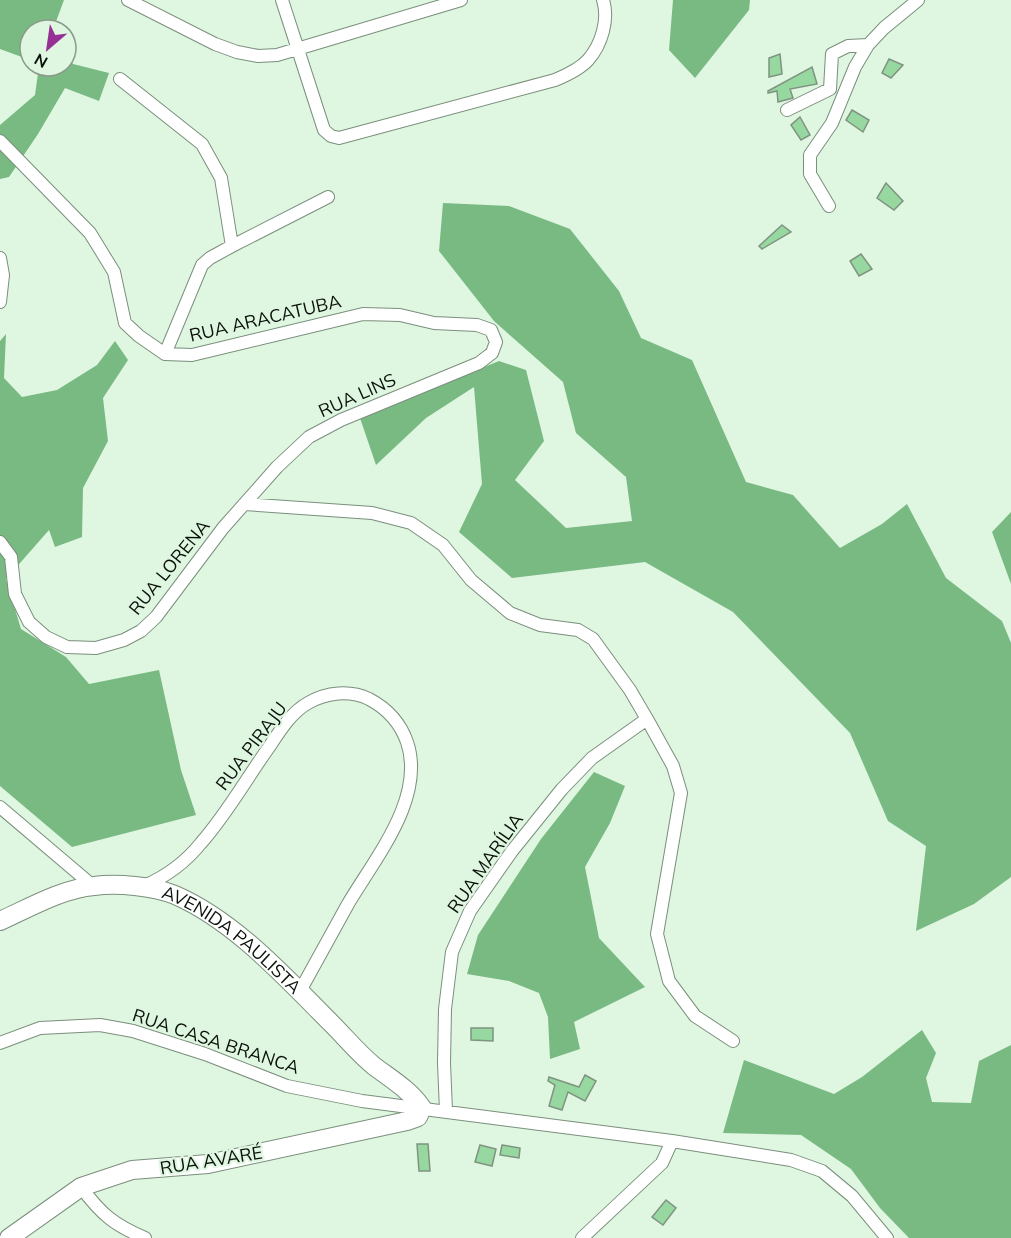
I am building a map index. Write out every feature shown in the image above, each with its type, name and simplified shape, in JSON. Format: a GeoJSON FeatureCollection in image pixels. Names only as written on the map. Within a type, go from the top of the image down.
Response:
{"type":"FeatureCollection","features":[{"type":"Feature","properties":{"kind":"street"},"geometry":{"type":"LineString","coordinates":[[128,0],[215,44],[258,56],[277,55],[461,0]]}},
{"type":"Feature","properties":{"kind":"street"},"geometry":{"type":"LineString","coordinates":[[282,0],[324,130],[331,136],[339,138],[555,80],[573,72],[588,61],[599,44],[604,26],[603,0]]}},
{"type":"Feature","properties":{"kind":"street"},"geometry":{"type":"LineString","coordinates":[[829,206],[810,174],[810,156],[832,123],[855,67],[868,45],[884,28],[918,0]]}},
{"type":"Feature","properties":{"kind":"street"},"geometry":{"type":"LineString","coordinates":[[787,110],[830,89],[832,54],[848,46],[868,45]]}},
{"type":"Feature","properties":{"kind":"street"},"geometry":{"type":"LineString","coordinates":[[120,79],[202,144],[221,178],[232,246]]}},
{"type":"Feature","properties":{"kind":"street"},"geometry":{"type":"LineString","coordinates":[[0,141],[90,233],[114,272],[124,323],[165,354],[202,265],[232,246],[328,197]]}},
{"type":"Feature","properties":{"kind":"street"},"geometry":{"type":"LineString","coordinates":[[0,258],[3,275],[0,302]]}},
{"type":"Feature","properties":{"kind":"street","name":"RUA ARACATUBA"},"geometry":{"type":"LineString","coordinates":[[165,354],[192,355],[363,314],[400,315],[434,323],[477,325],[491,330],[496,342]]}},
{"type":"Feature","properties":{"kind":"street","name":"RUA LINS"},"geometry":{"type":"LineString","coordinates":[[244,504],[277,467],[309,437],[341,420],[479,363],[492,353],[496,342]]}},
{"type":"Feature","properties":{"kind":"street"},"geometry":{"type":"LineString","coordinates":[[244,504],[372,513],[411,523],[443,545],[471,580],[510,613],[540,625],[578,630],[592,639],[630,690],[647,719],[673,766],[681,793],[657,934],[669,981],[695,1016],[734,1041]]}},
{"type":"Feature","properties":{"kind":"street","name":"RUA LORENA"},"geometry":{"type":"LineString","coordinates":[[0,542],[11,557],[15,594],[29,622],[46,637],[67,647],[96,648],[124,640],[141,631],[156,617],[223,528],[244,504]]}},
{"type":"Feature","properties":{"kind":"street","name":"RUA PIRAJU"},"geometry":{"type":"LineString","coordinates":[[142,887],[164,878],[203,841],[286,722],[307,703],[333,693],[360,694],[383,706],[402,728],[411,755],[410,780],[404,805],[300,991]]}},
{"type":"Feature","properties":{"kind":"street","name":"RUA MARÍLIA"},"geometry":{"type":"LineString","coordinates":[[446,1111],[444,1010],[452,952],[470,910],[512,851],[562,789],[592,758],[647,719]]}},
{"type":"Feature","properties":{"kind":"street"},"geometry":{"type":"LineString","coordinates":[[0,807],[93,886]]}},
{"type":"Feature","properties":{"kind":"street","name":"AVENIDA PAULISTA"},"geometry":{"type":"LineString","coordinates":[[0,921],[63,894],[93,886],[142,887],[173,894],[210,912],[244,940],[300,991],[372,1065],[403,1088],[422,1108]]}},
{"type":"Feature","properties":{"kind":"street","name":"RUA CASA BRANCA"},"geometry":{"type":"LineString","coordinates":[[0,1043],[40,1028],[100,1025],[143,1034],[205,1054],[287,1086],[362,1101],[672,1141],[791,1160],[822,1171],[852,1196],[887,1238]]}},
{"type":"Feature","properties":{"kind":"street","name":"RUA AVARÉ"},"geometry":{"type":"LineString","coordinates":[[9,1238],[81,1187],[132,1170],[208,1164],[407,1122],[418,1116],[422,1108]]}},
{"type":"Feature","properties":{"kind":"street"},"geometry":{"type":"LineString","coordinates":[[582,1238],[662,1163],[672,1141]]}},
{"type":"Feature","properties":{"kind":"street"},"geometry":{"type":"LineString","coordinates":[[81,1187],[98,1209],[122,1228],[145,1238]]}},
{"type":"Feature","properties":{"kind":"green space"},"geometry":{"type":"Polygon","coordinates":[[[0,0],[64,0],[57,18],[18,18],[18,56],[0,49],[0,0]]]}},
{"type":"Feature","properties":{"kind":"green space"},"geometry":{"type":"Polygon","coordinates":[[[673,0],[750,0],[749,10],[695,78],[669,50],[673,0]]]}},
{"type":"Feature","properties":{"kind":"green space"},"geometry":{"type":"Polygon","coordinates":[[[78,65],[109,73],[99,101],[65,88],[9,177],[0,179],[0,125],[35,95],[37,78],[78,78],[78,65]]]}},
{"type":"Feature","properties":{"kind":"green space"},"geometry":{"type":"Polygon","coordinates":[[[443,203],[509,206],[570,229],[619,291],[641,338],[692,360],[746,482],[793,495],[840,548],[882,524],[907,504],[946,578],[1002,621],[1011,643],[1011,877],[974,904],[916,931],[926,846],[888,821],[850,733],[733,612],[645,562],[512,578],[459,532],[482,484],[474,387],[426,418],[376,465],[360,418],[499,361],[526,370],[544,441],[515,480],[566,528],[632,521],[626,477],[576,433],[563,382],[494,321],[439,251],[443,203]]]}},
{"type":"Feature","properties":{"kind":"green space"},"geometry":{"type":"Polygon","coordinates":[[[6,334],[4,378],[22,397],[57,390],[97,365],[115,341],[128,360],[103,398],[108,441],[83,488],[82,537],[55,547],[49,530],[6,579],[21,629],[66,657],[89,684],[159,670],[181,770],[196,815],[72,847],[0,786],[0,341],[6,334]]]}},
{"type":"Feature","properties":{"kind":"green space"},"geometry":{"type":"Polygon","coordinates":[[[1011,512],[1011,584],[992,532],[1011,512]]]}},
{"type":"Feature","properties":{"kind":"green space"},"geometry":{"type":"Polygon","coordinates":[[[594,772],[625,786],[610,823],[585,867],[599,938],[645,987],[574,1022],[580,1049],[550,1059],[548,1017],[539,993],[509,981],[467,974],[478,935],[541,839],[594,772]]]}},
{"type":"Feature","properties":{"kind":"green space"},"geometry":{"type":"Polygon","coordinates":[[[922,1030],[936,1053],[926,1078],[932,1102],[971,1103],[979,1061],[1011,1045],[1011,1238],[909,1238],[880,1208],[851,1169],[801,1135],[723,1133],[744,1060],[834,1094],[862,1077],[922,1030]]]}},
{"type":"Feature","properties":{"kind":"building"},"geometry":{"type":"Polygon","coordinates":[[[780,54],[782,74],[769,77],[769,58],[780,54]]]}},
{"type":"Feature","properties":{"kind":"building"},"geometry":{"type":"Polygon","coordinates":[[[889,59],[903,65],[891,78],[882,73],[889,59]]]}},
{"type":"Feature","properties":{"kind":"building"},"geometry":{"type":"Polygon","coordinates":[[[812,67],[817,84],[790,89],[793,98],[778,102],[777,91],[768,93],[768,91],[812,67]]]}},
{"type":"Feature","properties":{"kind":"building"},"geometry":{"type":"Polygon","coordinates":[[[852,110],[869,120],[863,132],[846,120],[852,110]]]}},
{"type":"Feature","properties":{"kind":"building"},"geometry":{"type":"Polygon","coordinates":[[[800,117],[810,135],[801,140],[791,125],[800,117]]]}},
{"type":"Feature","properties":{"kind":"building"},"geometry":{"type":"Polygon","coordinates":[[[886,183],[903,201],[894,210],[877,198],[886,183]]]}},
{"type":"Feature","properties":{"kind":"building"},"geometry":{"type":"Polygon","coordinates":[[[782,225],[791,232],[762,249],[759,246],[782,225]]]}},
{"type":"Feature","properties":{"kind":"building"},"geometry":{"type":"Polygon","coordinates":[[[861,254],[872,269],[859,276],[850,261],[861,254]]]}},
{"type":"Feature","properties":{"kind":"building"},"geometry":{"type":"Polygon","coordinates":[[[471,1028],[493,1028],[493,1041],[471,1040],[471,1028]]]}},
{"type":"Feature","properties":{"kind":"building"},"geometry":{"type":"Polygon","coordinates":[[[585,1075],[596,1081],[585,1101],[568,1092],[562,1110],[549,1106],[555,1085],[548,1081],[549,1077],[579,1087],[585,1075]]]}},
{"type":"Feature","properties":{"kind":"building"},"geometry":{"type":"Polygon","coordinates":[[[417,1144],[428,1144],[430,1171],[419,1171],[417,1144]]]}},
{"type":"Feature","properties":{"kind":"building"},"geometry":{"type":"Polygon","coordinates":[[[480,1145],[496,1149],[492,1166],[475,1162],[480,1145]]]}},
{"type":"Feature","properties":{"kind":"building"},"geometry":{"type":"Polygon","coordinates":[[[502,1145],[520,1148],[519,1158],[500,1155],[502,1145]]]}},
{"type":"Feature","properties":{"kind":"building"},"geometry":{"type":"Polygon","coordinates":[[[666,1200],[676,1208],[663,1225],[652,1217],[666,1200]]]}}]}
